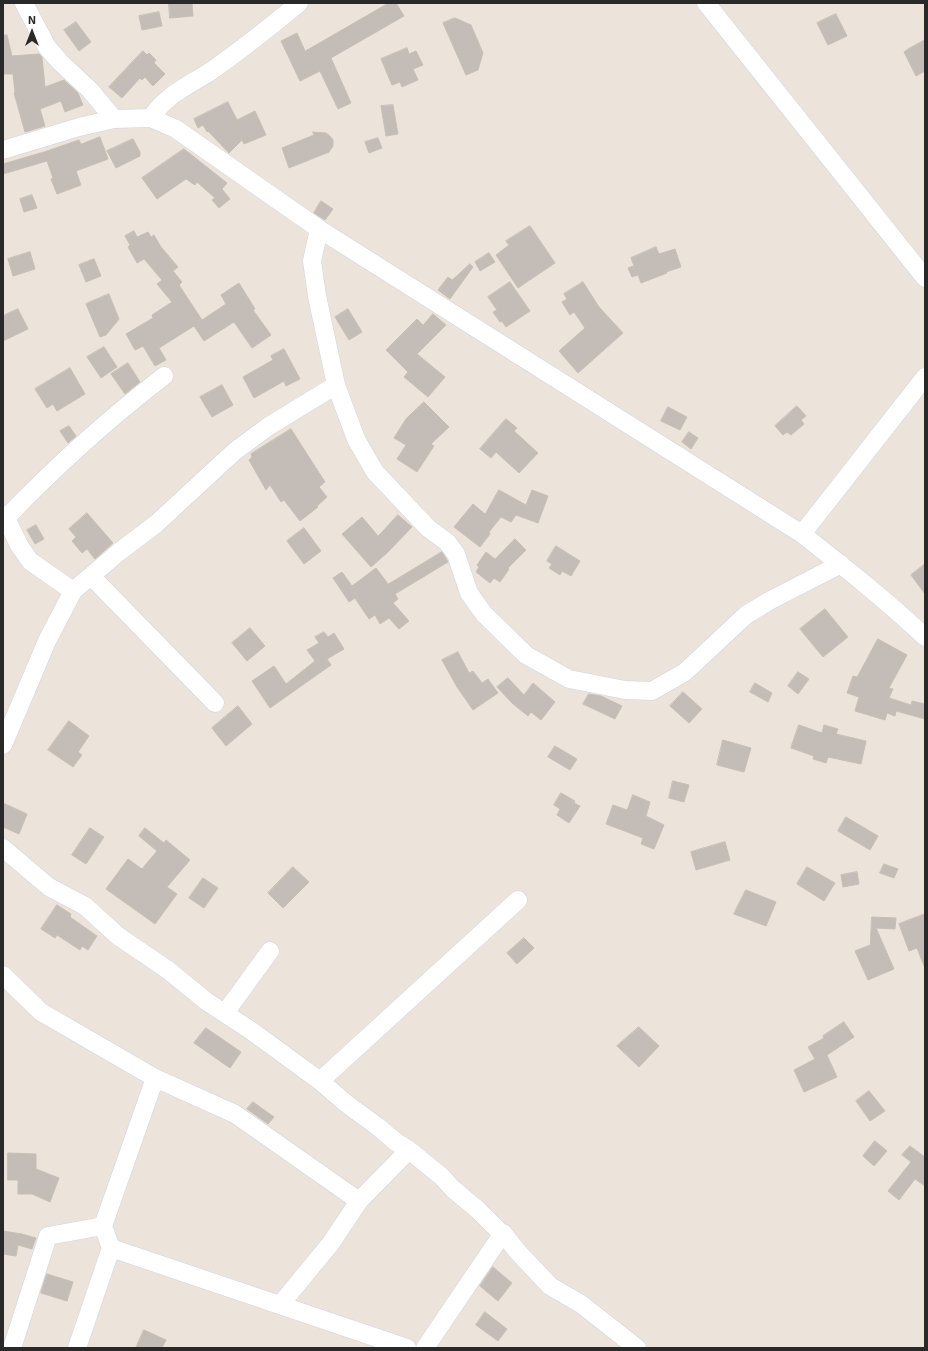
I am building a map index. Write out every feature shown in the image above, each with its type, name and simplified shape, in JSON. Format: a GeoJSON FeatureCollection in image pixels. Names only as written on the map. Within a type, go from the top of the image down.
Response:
{"type":"FeatureCollection","features":[{"type":"Feature","properties":{"kind":"street"},"geometry":{"type":"LineString","coordinates":[[24,3],[47,47],[60,62],[90,90],[114,119]]}},
{"type":"Feature","properties":{"kind":"street"},"geometry":{"type":"LineString","coordinates":[[151,118],[157,109],[169,97],[210,71],[257,37],[299,3]]}},
{"type":"Feature","properties":{"kind":"street"},"geometry":{"type":"LineString","coordinates":[[706,3],[925,278]]}},
{"type":"Feature","properties":{"kind":"street"},"geometry":{"type":"LineString","coordinates":[[3,150],[79,127],[114,119],[151,118],[176,129],[319,229],[802,534],[904,617],[925,637]]}},
{"type":"Feature","properties":{"kind":"street"},"geometry":{"type":"LineString","coordinates":[[319,229],[312,261],[316,296],[336,385],[356,439],[375,472],[428,528],[447,542],[456,554],[469,594],[484,614],[526,655],[569,679],[625,690],[652,691],[685,672],[746,616],[769,601],[840,564]]}},
{"type":"Feature","properties":{"kind":"street"},"geometry":{"type":"LineString","coordinates":[[73,591],[30,561],[19,545],[4,517],[71,455],[136,398],[164,376]]}},
{"type":"Feature","properties":{"kind":"street"},"geometry":{"type":"LineString","coordinates":[[802,534],[925,377]]}},
{"type":"Feature","properties":{"kind":"street"},"geometry":{"type":"LineString","coordinates":[[3,745],[47,641],[73,591],[156,524],[236,451],[269,426],[336,385]]}},
{"type":"Feature","properties":{"kind":"street"},"geometry":{"type":"LineString","coordinates":[[91,576],[215,703]]}},
{"type":"Feature","properties":{"kind":"street"},"geometry":{"type":"LineString","coordinates":[[3,848],[49,887],[85,906],[118,936],[168,970],[206,1001],[253,1032],[320,1081],[348,1105],[396,1142],[409,1150],[441,1176],[500,1232],[504,1233],[517,1251],[550,1286],[581,1304],[636,1348]]}},
{"type":"Feature","properties":{"kind":"street"},"geometry":{"type":"LineString","coordinates":[[320,1081],[518,900]]}},
{"type":"Feature","properties":{"kind":"street"},"geometry":{"type":"LineString","coordinates":[[225,1013],[270,951]]}},
{"type":"Feature","properties":{"kind":"street"},"geometry":{"type":"LineString","coordinates":[[3,975],[40,1012],[155,1078],[236,1114],[359,1201]]}},
{"type":"Feature","properties":{"kind":"street"},"geometry":{"type":"LineString","coordinates":[[77,1348],[112,1248],[103,1226],[155,1078]]}},
{"type":"Feature","properties":{"kind":"street"},"geometry":{"type":"LineString","coordinates":[[280,1305],[331,1243],[359,1201],[409,1150]]}},
{"type":"Feature","properties":{"kind":"street"},"geometry":{"type":"LineString","coordinates":[[12,1348],[48,1236],[103,1226]]}},
{"type":"Feature","properties":{"kind":"street"},"geometry":{"type":"LineString","coordinates":[[425,1348],[504,1233]]}},
{"type":"Feature","properties":{"kind":"street"},"geometry":{"type":"LineString","coordinates":[[112,1248],[407,1348]]}},
{"type":"Feature","properties":{"kind":"building"},"geometry":{"type":"Polygon","coordinates":[[[169,3],[192,3],[193,16],[170,18],[169,3]]]}},
{"type":"Feature","properties":{"kind":"building"},"geometry":{"type":"Polygon","coordinates":[[[389,3],[396,3],[404,16],[331,58],[351,103],[338,109],[320,71],[300,81],[281,41],[297,33],[305,51],[389,3]]]}},
{"type":"Feature","properties":{"kind":"building"},"geometry":{"type":"Polygon","coordinates":[[[159,12],[162,26],[142,30],[139,16],[159,12]]]}},
{"type":"Feature","properties":{"kind":"building"},"geometry":{"type":"Polygon","coordinates":[[[836,14],[847,36],[828,45],[817,23],[836,14]]]}},
{"type":"Feature","properties":{"kind":"building"},"geometry":{"type":"Polygon","coordinates":[[[455,18],[471,25],[483,53],[478,70],[466,75],[443,23],[455,18]]]}},
{"type":"Feature","properties":{"kind":"building"},"geometry":{"type":"Polygon","coordinates":[[[76,22],[91,42],[79,51],[64,30],[76,22]]]}},
{"type":"Feature","properties":{"kind":"building"},"geometry":{"type":"Polygon","coordinates":[[[7,35],[12,56],[39,54],[42,57],[45,87],[64,80],[78,93],[83,105],[65,112],[61,101],[40,109],[45,126],[25,132],[14,93],[13,74],[3,74],[3,36],[7,35]]]}},
{"type":"Feature","properties":{"kind":"building"},"geometry":{"type":"Polygon","coordinates":[[[925,40],[925,71],[916,76],[904,52],[925,40]]]}},
{"type":"Feature","properties":{"kind":"building"},"geometry":{"type":"Polygon","coordinates":[[[407,48],[409,54],[416,51],[423,65],[413,69],[418,80],[402,87],[400,82],[392,85],[381,59],[407,48]]]}},
{"type":"Feature","properties":{"kind":"building"},"geometry":{"type":"Polygon","coordinates":[[[143,51],[147,55],[149,53],[156,60],[154,63],[165,74],[153,86],[145,77],[142,80],[140,78],[122,98],[109,87],[143,51]]]}},
{"type":"Feature","properties":{"kind":"building"},"geometry":{"type":"Polygon","coordinates":[[[228,102],[237,120],[255,111],[266,135],[244,144],[242,140],[229,153],[208,131],[207,132],[203,125],[198,128],[194,119],[228,102]]]}},
{"type":"Feature","properties":{"kind":"building"},"geometry":{"type":"Polygon","coordinates":[[[393,105],[398,134],[386,136],[381,106],[393,105]]]}},
{"type":"Feature","properties":{"kind":"building"},"geometry":{"type":"Polygon","coordinates":[[[313,132],[326,133],[330,136],[333,140],[333,146],[329,152],[289,168],[282,148],[314,135],[313,132]]]}},
{"type":"Feature","properties":{"kind":"building"},"geometry":{"type":"Polygon","coordinates":[[[100,137],[108,159],[76,171],[81,185],[57,194],[51,179],[53,178],[47,161],[3,174],[3,164],[79,140],[81,144],[100,137]]]}},
{"type":"Feature","properties":{"kind":"building"},"geometry":{"type":"Polygon","coordinates":[[[378,138],[382,148],[369,153],[365,142],[378,138]]]}},
{"type":"Feature","properties":{"kind":"building"},"geometry":{"type":"Polygon","coordinates":[[[133,139],[140,152],[140,156],[116,168],[107,151],[133,139]]]}},
{"type":"Feature","properties":{"kind":"building"},"geometry":{"type":"Polygon","coordinates":[[[184,149],[227,183],[222,189],[230,199],[219,208],[212,200],[215,198],[197,182],[195,185],[186,179],[157,199],[142,178],[184,149]]]}},
{"type":"Feature","properties":{"kind":"building"},"geometry":{"type":"Polygon","coordinates":[[[32,195],[37,208],[24,212],[20,199],[32,195]]]}},
{"type":"Feature","properties":{"kind":"building"},"geometry":{"type":"Polygon","coordinates":[[[321,201],[333,209],[325,220],[314,213],[321,201]]]}},
{"type":"Feature","properties":{"kind":"building"},"geometry":{"type":"Polygon","coordinates":[[[530,226],[555,263],[518,288],[496,255],[509,245],[506,241],[530,226]]]}},
{"type":"Feature","properties":{"kind":"building"},"geometry":{"type":"Polygon","coordinates":[[[134,231],[137,237],[148,232],[151,237],[154,235],[161,247],[178,267],[173,271],[182,282],[179,285],[202,320],[226,304],[221,295],[239,283],[255,309],[253,310],[271,335],[252,348],[234,322],[204,341],[194,326],[159,348],[166,360],[155,366],[143,346],[135,350],[126,334],[153,318],[152,315],[172,302],[157,284],[162,280],[144,259],[137,263],[128,247],[130,245],[125,236],[134,231]]]}},
{"type":"Feature","properties":{"kind":"building"},"geometry":{"type":"Polygon","coordinates":[[[656,247],[659,254],[675,249],[681,267],[641,283],[638,275],[632,277],[628,268],[634,266],[631,258],[656,247]]]}},
{"type":"Feature","properties":{"kind":"building"},"geometry":{"type":"Polygon","coordinates":[[[30,252],[35,269],[13,276],[8,259],[30,252]]]}},
{"type":"Feature","properties":{"kind":"building"},"geometry":{"type":"Polygon","coordinates":[[[489,253],[495,262],[480,271],[475,262],[489,253]]]}},
{"type":"Feature","properties":{"kind":"building"},"geometry":{"type":"Polygon","coordinates":[[[94,259],[101,276],[86,282],[79,265],[94,259]]]}},
{"type":"Feature","properties":{"kind":"building"},"geometry":{"type":"Polygon","coordinates":[[[470,264],[473,267],[450,299],[438,290],[448,277],[452,280],[470,264]]]}},
{"type":"Feature","properties":{"kind":"building"},"geometry":{"type":"Polygon","coordinates":[[[510,282],[530,311],[506,327],[502,321],[500,322],[493,312],[497,310],[488,297],[510,282]]]}},
{"type":"Feature","properties":{"kind":"building"},"geometry":{"type":"Polygon","coordinates":[[[583,282],[599,307],[623,333],[578,373],[559,351],[585,328],[574,312],[570,315],[562,302],[567,299],[564,294],[583,282]]]}},
{"type":"Feature","properties":{"kind":"building"},"geometry":{"type":"Polygon","coordinates":[[[109,294],[119,319],[106,335],[100,337],[86,304],[109,294]]]}},
{"type":"Feature","properties":{"kind":"building"},"geometry":{"type":"Polygon","coordinates":[[[18,309],[28,329],[3,341],[3,316],[18,309]]]}},
{"type":"Feature","properties":{"kind":"building"},"geometry":{"type":"Polygon","coordinates":[[[348,309],[362,332],[349,340],[335,317],[348,309]]]}},
{"type":"Feature","properties":{"kind":"building"},"geometry":{"type":"Polygon","coordinates":[[[433,314],[446,325],[417,354],[445,377],[428,397],[404,377],[408,372],[386,350],[417,319],[423,325],[433,314]]]}},
{"type":"Feature","properties":{"kind":"building"},"geometry":{"type":"Polygon","coordinates":[[[104,347],[117,367],[101,378],[87,357],[104,347]]]}},
{"type":"Feature","properties":{"kind":"building"},"geometry":{"type":"Polygon","coordinates":[[[284,349],[300,379],[286,386],[284,381],[254,398],[243,377],[273,360],[271,356],[284,349]]]}},
{"type":"Feature","properties":{"kind":"building"},"geometry":{"type":"Polygon","coordinates":[[[128,363],[140,382],[125,394],[111,374],[128,363]]]}},
{"type":"Feature","properties":{"kind":"building"},"geometry":{"type":"Polygon","coordinates":[[[70,368],[85,394],[57,411],[53,404],[47,408],[35,389],[70,368]]]}},
{"type":"Feature","properties":{"kind":"building"},"geometry":{"type":"Polygon","coordinates":[[[222,385],[233,405],[212,417],[200,397],[222,385]]]}},
{"type":"Feature","properties":{"kind":"building"},"geometry":{"type":"Polygon","coordinates":[[[424,402],[449,427],[431,444],[434,446],[417,472],[397,459],[406,445],[394,438],[406,419],[424,402]]]}},
{"type":"Feature","properties":{"kind":"building"},"geometry":{"type":"Polygon","coordinates":[[[797,406],[806,416],[801,420],[804,424],[791,435],[787,432],[783,435],[775,426],[797,406]]]}},
{"type":"Feature","properties":{"kind":"building"},"geometry":{"type":"Polygon","coordinates":[[[668,407],[687,417],[680,430],[661,421],[668,407]]]}},
{"type":"Feature","properties":{"kind":"building"},"geometry":{"type":"Polygon","coordinates":[[[506,419],[517,428],[514,431],[538,453],[519,473],[496,452],[491,458],[480,449],[506,419]]]}},
{"type":"Feature","properties":{"kind":"building"},"geometry":{"type":"Polygon","coordinates":[[[69,426],[76,436],[68,443],[60,431],[69,426]]]}},
{"type":"Feature","properties":{"kind":"building"},"geometry":{"type":"Polygon","coordinates":[[[291,429],[325,482],[319,487],[327,497],[317,506],[318,507],[300,521],[284,500],[281,502],[270,485],[266,490],[249,460],[252,457],[251,454],[291,429]]]}},
{"type":"Feature","properties":{"kind":"building"},"geometry":{"type":"Polygon","coordinates":[[[689,432],[698,438],[691,449],[682,442],[689,432]]]}},
{"type":"Feature","properties":{"kind":"building"},"geometry":{"type":"Polygon","coordinates":[[[499,490],[526,505],[532,490],[548,496],[538,523],[516,515],[511,522],[501,517],[489,532],[490,534],[480,547],[454,527],[473,504],[485,514],[499,490]]]}},
{"type":"Feature","properties":{"kind":"building"},"geometry":{"type":"Polygon","coordinates":[[[87,513],[113,543],[95,559],[87,549],[82,553],[72,541],[76,537],[69,529],[87,513]]]}},
{"type":"Feature","properties":{"kind":"building"},"geometry":{"type":"Polygon","coordinates":[[[398,515],[412,527],[371,567],[342,534],[362,517],[378,536],[398,515]]]}},
{"type":"Feature","properties":{"kind":"building"},"geometry":{"type":"Polygon","coordinates":[[[36,525],[44,539],[35,544],[27,530],[36,525]]]}},
{"type":"Feature","properties":{"kind":"building"},"geometry":{"type":"Polygon","coordinates":[[[304,528],[321,551],[304,564],[287,541],[304,528]]]}},
{"type":"Feature","properties":{"kind":"building"},"geometry":{"type":"Polygon","coordinates":[[[515,539],[526,550],[508,568],[509,569],[500,582],[494,578],[490,583],[476,572],[479,567],[477,565],[486,552],[495,559],[515,539]]]}},
{"type":"Feature","properties":{"kind":"building"},"geometry":{"type":"Polygon","coordinates":[[[556,546],[580,561],[571,576],[562,571],[560,575],[549,568],[552,564],[547,561],[556,546]]]}},
{"type":"Feature","properties":{"kind":"building"},"geometry":{"type":"Polygon","coordinates":[[[442,552],[448,562],[395,594],[398,599],[393,603],[409,621],[399,629],[389,618],[380,624],[375,615],[369,619],[355,598],[349,602],[333,578],[342,572],[352,586],[376,568],[388,584],[442,552]]]}},
{"type":"Feature","properties":{"kind":"building"},"geometry":{"type":"Polygon","coordinates":[[[925,564],[925,594],[911,575],[925,564]]]}},
{"type":"Feature","properties":{"kind":"building"},"geometry":{"type":"Polygon","coordinates":[[[825,609],[848,637],[823,657],[800,629],[825,609]]]}},
{"type":"Feature","properties":{"kind":"building"},"geometry":{"type":"Polygon","coordinates":[[[250,628],[265,646],[247,661],[232,643],[250,628]]]}},
{"type":"Feature","properties":{"kind":"building"},"geometry":{"type":"Polygon","coordinates":[[[324,632],[328,637],[334,633],[344,649],[327,659],[331,665],[270,708],[252,681],[274,666],[286,684],[315,661],[307,650],[319,643],[315,637],[324,632]]]}},
{"type":"Feature","properties":{"kind":"building"},"geometry":{"type":"Polygon","coordinates":[[[878,639],[907,655],[889,688],[893,689],[889,698],[911,705],[912,701],[925,704],[925,719],[896,711],[895,716],[887,713],[885,720],[855,711],[859,697],[847,693],[853,676],[857,677],[878,639]]]}},
{"type":"Feature","properties":{"kind":"building"},"geometry":{"type":"Polygon","coordinates":[[[458,652],[469,673],[473,671],[482,683],[488,679],[498,693],[473,710],[457,687],[442,660],[458,652]]]}},
{"type":"Feature","properties":{"kind":"building"},"geometry":{"type":"Polygon","coordinates":[[[798,672],[809,679],[798,694],[788,686],[798,672]]]}},
{"type":"Feature","properties":{"kind":"building"},"geometry":{"type":"Polygon","coordinates":[[[508,678],[524,695],[533,683],[555,702],[541,720],[531,712],[528,716],[512,703],[497,687],[508,678]]]}},
{"type":"Feature","properties":{"kind":"building"},"geometry":{"type":"Polygon","coordinates":[[[755,683],[772,693],[768,702],[750,692],[755,683]]]}},
{"type":"Feature","properties":{"kind":"building"},"geometry":{"type":"Polygon","coordinates":[[[683,692],[702,709],[689,723],[670,706],[683,692]]]}},
{"type":"Feature","properties":{"kind":"building"},"geometry":{"type":"Polygon","coordinates":[[[589,694],[601,696],[622,706],[615,719],[583,704],[589,694]]]}},
{"type":"Feature","properties":{"kind":"building"},"geometry":{"type":"Polygon","coordinates":[[[238,706],[252,724],[226,746],[212,728],[238,706]]]}},
{"type":"Feature","properties":{"kind":"building"},"geometry":{"type":"Polygon","coordinates":[[[69,721],[89,736],[78,752],[82,755],[73,767],[48,750],[69,721]]]}},
{"type":"Feature","properties":{"kind":"building"},"geometry":{"type":"Polygon","coordinates":[[[799,725],[822,733],[824,725],[838,729],[836,734],[866,741],[861,764],[828,757],[826,763],[813,759],[814,756],[791,748],[799,725]]]}},
{"type":"Feature","properties":{"kind":"building"},"geometry":{"type":"Polygon","coordinates":[[[723,740],[751,748],[744,772],[717,765],[723,740]]]}},
{"type":"Feature","properties":{"kind":"building"},"geometry":{"type":"Polygon","coordinates":[[[555,746],[577,759],[570,770],[548,757],[555,746]]]}},
{"type":"Feature","properties":{"kind":"building"},"geometry":{"type":"Polygon","coordinates":[[[673,781],[689,785],[684,802],[669,798],[673,781]]]}},
{"type":"Feature","properties":{"kind":"building"},"geometry":{"type":"Polygon","coordinates":[[[561,793],[575,801],[574,803],[580,806],[569,823],[557,815],[560,809],[554,805],[561,793]]]}},
{"type":"Feature","properties":{"kind":"building"},"geometry":{"type":"Polygon","coordinates":[[[633,795],[650,802],[646,816],[664,825],[654,849],[641,844],[643,838],[606,824],[613,805],[627,810],[633,795]]]}},
{"type":"Feature","properties":{"kind":"building"},"geometry":{"type":"Polygon","coordinates":[[[3,803],[27,814],[19,834],[3,827],[3,803]]]}},
{"type":"Feature","properties":{"kind":"building"},"geometry":{"type":"Polygon","coordinates":[[[846,817],[878,836],[870,850],[838,831],[846,817]]]}},
{"type":"Feature","properties":{"kind":"building"},"geometry":{"type":"Polygon","coordinates":[[[90,828],[104,837],[86,864],[72,855],[90,828]]]}},
{"type":"Feature","properties":{"kind":"building"},"geometry":{"type":"Polygon","coordinates":[[[145,828],[164,843],[166,840],[190,860],[167,887],[177,894],[155,924],[106,889],[128,859],[142,869],[157,851],[139,836],[145,828]]]}},
{"type":"Feature","properties":{"kind":"building"},"geometry":{"type":"Polygon","coordinates":[[[725,842],[730,860],[696,870],[691,852],[725,842]]]}},
{"type":"Feature","properties":{"kind":"building"},"geometry":{"type":"Polygon","coordinates":[[[884,864],[898,869],[894,878],[880,873],[884,864]]]}},
{"type":"Feature","properties":{"kind":"building"},"geometry":{"type":"Polygon","coordinates":[[[293,867],[309,882],[283,908],[268,893],[293,867]]]}},
{"type":"Feature","properties":{"kind":"building"},"geometry":{"type":"Polygon","coordinates":[[[807,867],[835,883],[824,901],[797,884],[807,867]]]}},
{"type":"Feature","properties":{"kind":"building"},"geometry":{"type":"Polygon","coordinates":[[[857,872],[859,884],[843,887],[841,875],[857,872]]]}},
{"type":"Feature","properties":{"kind":"building"},"geometry":{"type":"Polygon","coordinates":[[[203,878],[218,888],[204,908],[189,898],[203,878]]]}},
{"type":"Feature","properties":{"kind":"building"},"geometry":{"type":"Polygon","coordinates":[[[746,890],[776,902],[766,926],[734,914],[746,890]]]}},
{"type":"Feature","properties":{"kind":"building"},"geometry":{"type":"Polygon","coordinates":[[[57,905],[71,914],[70,917],[97,936],[88,950],[82,946],[80,950],[57,935],[55,938],[41,929],[57,905]]]}},
{"type":"Feature","properties":{"kind":"building"},"geometry":{"type":"Polygon","coordinates":[[[925,914],[924,966],[917,948],[909,951],[899,924],[925,914]]]}},
{"type":"Feature","properties":{"kind":"building"},"geometry":{"type":"Polygon","coordinates":[[[872,917],[896,918],[895,929],[876,928],[894,969],[868,980],[855,951],[870,945],[872,917]]]}},
{"type":"Feature","properties":{"kind":"building"},"geometry":{"type":"Polygon","coordinates":[[[524,938],[534,948],[517,964],[507,953],[524,938]]]}},
{"type":"Feature","properties":{"kind":"building"},"geometry":{"type":"Polygon","coordinates":[[[844,1022],[854,1037],[827,1055],[837,1077],[804,1092],[794,1070],[815,1059],[808,1047],[824,1038],[823,1036],[844,1022]]]}},
{"type":"Feature","properties":{"kind":"building"},"geometry":{"type":"Polygon","coordinates":[[[639,1027],[659,1046],[639,1067],[617,1046],[639,1027]]]}},
{"type":"Feature","properties":{"kind":"building"},"geometry":{"type":"Polygon","coordinates":[[[206,1028],[241,1052],[230,1068],[194,1043],[206,1028]]]}},
{"type":"Feature","properties":{"kind":"building"},"geometry":{"type":"Polygon","coordinates":[[[869,1091],[885,1111],[870,1121],[856,1101],[869,1091]]]}},
{"type":"Feature","properties":{"kind":"building"},"geometry":{"type":"Polygon","coordinates":[[[253,1102],[274,1117],[268,1124],[247,1109],[253,1102]]]}},
{"type":"Feature","properties":{"kind":"building"},"geometry":{"type":"Polygon","coordinates":[[[875,1141],[887,1151],[874,1166],[863,1156],[875,1141]]]}},
{"type":"Feature","properties":{"kind":"building"},"geometry":{"type":"Polygon","coordinates":[[[910,1146],[925,1157],[925,1186],[915,1179],[899,1200],[888,1191],[911,1162],[902,1155],[910,1146]]]}},
{"type":"Feature","properties":{"kind":"building"},"geometry":{"type":"Polygon","coordinates":[[[8,1153],[36,1154],[36,1169],[59,1178],[50,1202],[32,1194],[18,1194],[18,1180],[8,1180],[8,1153]]]}},
{"type":"Feature","properties":{"kind":"building"},"geometry":{"type":"Polygon","coordinates":[[[3,1231],[36,1238],[32,1249],[18,1245],[16,1256],[3,1254],[3,1231]]]}},
{"type":"Feature","properties":{"kind":"building"},"geometry":{"type":"Polygon","coordinates":[[[493,1267],[512,1283],[498,1301],[480,1286],[493,1267]]]}},
{"type":"Feature","properties":{"kind":"building"},"geometry":{"type":"Polygon","coordinates":[[[47,1274],[73,1282],[67,1301],[41,1293],[47,1274]]]}},
{"type":"Feature","properties":{"kind":"building"},"geometry":{"type":"Polygon","coordinates":[[[485,1312],[507,1329],[498,1341],[476,1325],[485,1312]]]}},
{"type":"Feature","properties":{"kind":"building"},"geometry":{"type":"Polygon","coordinates":[[[144,1330],[166,1340],[162,1348],[136,1348],[144,1330]]]}}]}
